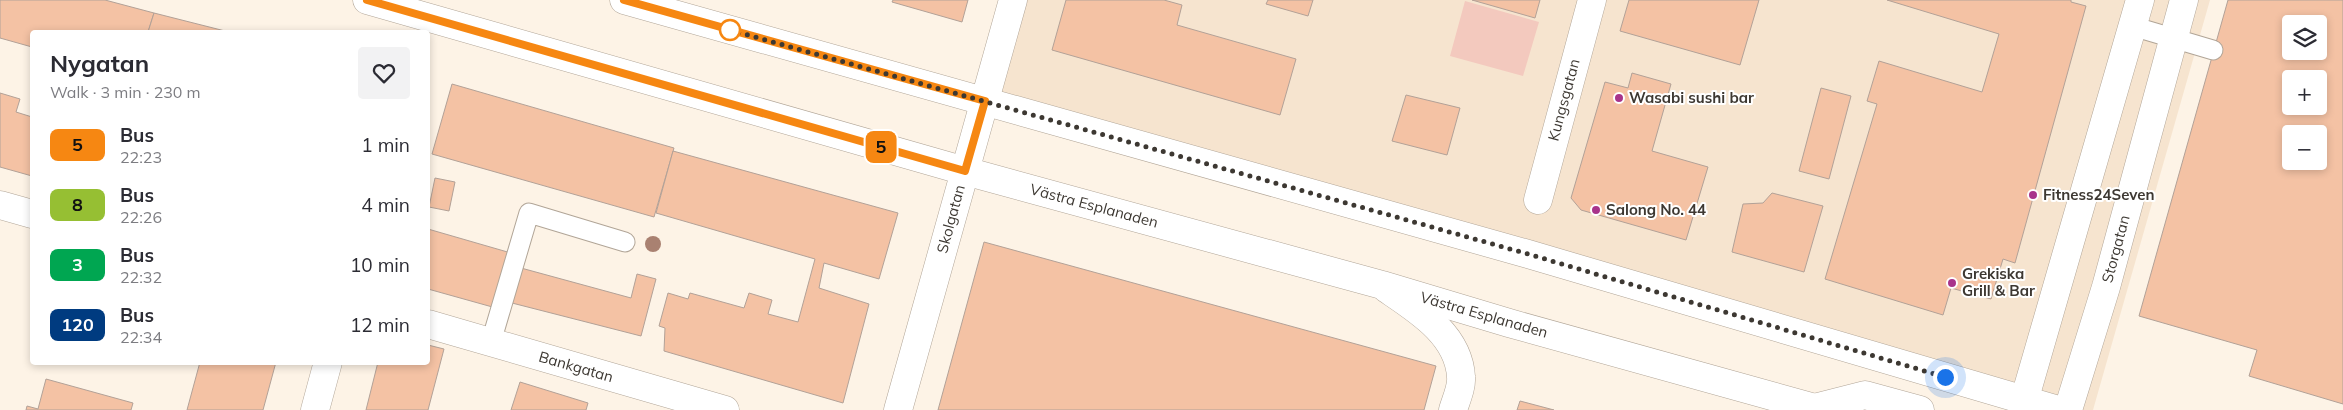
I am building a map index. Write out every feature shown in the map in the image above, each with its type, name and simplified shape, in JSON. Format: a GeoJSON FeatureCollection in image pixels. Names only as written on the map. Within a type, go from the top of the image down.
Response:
{"type":"FeatureCollection","features":[{"type":"Feature","properties":{"kind":"main road","name":"Västra Esplanaden"},"geometry":{"type":"LineString","coordinates":[[367,0],[965,171],[1382,285],[1509,324],[1818,409]]}},
{"type":"Feature","properties":{"kind":"main road"},"geometry":{"type":"LineString","coordinates":[[624,0],[1528,254],[2058,410]]}},
{"type":"Feature","properties":{"kind":"main road","name":"Skolgatan"},"geometry":{"type":"LineString","coordinates":[[898,410],[1013,0]]}},
{"type":"Feature","properties":{"kind":"main road","name":"Kungsgatan"},"geometry":{"type":"LineString","coordinates":[[1538,200],[1592,0]]}},
{"type":"Feature","properties":{"kind":"main road"},"geometry":{"type":"LineString","coordinates":[[2024,401],[2140,0]]}},
{"type":"Feature","properties":{"kind":"main road","name":"Storgatan"},"geometry":{"type":"LineString","coordinates":[[2068,410],[2106,287],[2184,0]]}},
{"type":"Feature","properties":{"kind":"main road"},"geometry":{"type":"LineString","coordinates":[[0,205],[30,213]]}},
{"type":"Feature","properties":{"kind":"main road"},"geometry":{"type":"LineString","coordinates":[[1382,285],[1423,314],[1450,342],[1459,360],[1462,379],[1453,410]]}},
{"type":"Feature","properties":{"kind":"main road","name":"Bankgatan"},"geometry":{"type":"LineString","coordinates":[[430,325],[725,410]]}},
{"type":"Feature","properties":{"kind":"main road"},"geometry":{"type":"LineString","coordinates":[[314,410],[327,365]]}},
{"type":"Feature","properties":{"kind":"main road"},"geometry":{"type":"LineString","coordinates":[[1818,409],[1865,395],[1920,410]]}},
{"type":"Feature","properties":{"kind":"lane"},"geometry":{"type":"LineString","coordinates":[[2132,26],[2213,50]]}},
{"type":"Feature","properties":{"kind":"lane"},"geometry":{"type":"LineString","coordinates":[[491,342],[529,213],[625,242]]}},
{"type":"Feature","properties":{"kind":"shaded area"},"geometry":{"type":"Polygon","coordinates":[[[1013,0],[2210,0],[2093,410],[2078,410],[985,101],[1013,0]]]}},
{"type":"Feature","properties":{"kind":"shaded area"},"geometry":{"type":"Polygon","coordinates":[[[1465,1],[1539,22],[1523,76],[1450,56],[1465,1]]]}},
{"type":"Feature","properties":{"kind":"building"},"geometry":{"type":"Polygon","coordinates":[[[0,0],[105,0],[154,13],[149,30],[30,30],[30,46],[0,38],[0,0]]]}},
{"type":"Feature","properties":{"kind":"building"},"geometry":{"type":"Polygon","coordinates":[[[893,0],[968,0],[962,22],[892,2],[893,0]]]}},
{"type":"Feature","properties":{"kind":"building"},"geometry":{"type":"Polygon","coordinates":[[[1066,0],[1164,0],[1182,5],[1177,25],[1296,59],[1280,115],[1052,50],[1066,0]]]}},
{"type":"Feature","properties":{"kind":"building"},"geometry":{"type":"Polygon","coordinates":[[[1268,0],[1313,0],[1308,16],[1266,4],[1268,0]]]}},
{"type":"Feature","properties":{"kind":"building"},"geometry":{"type":"Polygon","coordinates":[[[1472,0],[1540,0],[1535,18],[1472,0]]]}},
{"type":"Feature","properties":{"kind":"building"},"geometry":{"type":"Polygon","coordinates":[[[1629,0],[1759,0],[1740,65],[1620,31],[1629,0]]]}},
{"type":"Feature","properties":{"kind":"building"},"geometry":{"type":"Polygon","coordinates":[[[1887,0],[2071,0],[2071,2],[2086,6],[2015,263],[2003,259],[1991,299],[1951,288],[1943,315],[1825,279],[1877,104],[1867,101],[1879,61],[1982,92],[1999,34],[1887,0]]]}},
{"type":"Feature","properties":{"kind":"building"},"geometry":{"type":"Polygon","coordinates":[[[2228,0],[2343,0],[2343,404],[2249,376],[2257,350],[2139,316],[2228,0]]]}},
{"type":"Feature","properties":{"kind":"building"},"geometry":{"type":"Polygon","coordinates":[[[154,13],[221,30],[149,30],[154,13]]]}},
{"type":"Feature","properties":{"kind":"building"},"geometry":{"type":"Polygon","coordinates":[[[1632,73],[1671,84],[1652,151],[1708,167],[1686,240],[1581,210],[1571,198],[1605,82],[1628,88],[1632,73]]]}},
{"type":"Feature","properties":{"kind":"building"},"geometry":{"type":"Polygon","coordinates":[[[452,84],[674,148],[654,217],[432,154],[452,84]]]}},
{"type":"Feature","properties":{"kind":"building"},"geometry":{"type":"Polygon","coordinates":[[[1821,88],[1851,96],[1829,179],[1799,171],[1821,88]]]}},
{"type":"Feature","properties":{"kind":"building"},"geometry":{"type":"Polygon","coordinates":[[[0,93],[20,99],[16,112],[30,116],[30,175],[0,167],[0,93]]]}},
{"type":"Feature","properties":{"kind":"building"},"geometry":{"type":"Polygon","coordinates":[[[1406,95],[1460,108],[1447,155],[1392,141],[1406,95]]]}},
{"type":"Feature","properties":{"kind":"building"},"geometry":{"type":"Polygon","coordinates":[[[673,151],[898,213],[879,279],[824,263],[819,288],[869,304],[843,403],[664,351],[665,328],[659,326],[668,293],[688,299],[690,293],[744,308],[749,293],[772,300],[768,314],[798,322],[815,259],[656,213],[673,151]]]}},
{"type":"Feature","properties":{"kind":"building"},"geometry":{"type":"Polygon","coordinates":[[[435,178],[455,182],[449,211],[430,207],[435,178]]]}},
{"type":"Feature","properties":{"kind":"building"},"geometry":{"type":"Polygon","coordinates":[[[1772,193],[1823,206],[1804,272],[1732,252],[1743,204],[1763,203],[1772,193]]]}},
{"type":"Feature","properties":{"kind":"building"},"geometry":{"type":"Polygon","coordinates":[[[430,230],[511,253],[496,308],[430,290],[430,230]]]}},
{"type":"Feature","properties":{"kind":"building"},"geometry":{"type":"Polygon","coordinates":[[[984,242],[1436,366],[1424,410],[938,410],[984,242]]]}},
{"type":"Feature","properties":{"kind":"building"},"geometry":{"type":"Polygon","coordinates":[[[521,268],[631,298],[637,274],[656,279],[641,336],[512,303],[521,268]]]}},
{"type":"Feature","properties":{"kind":"building"},"geometry":{"type":"Polygon","coordinates":[[[430,346],[444,349],[428,410],[366,410],[377,365],[430,365],[430,346]]]}},
{"type":"Feature","properties":{"kind":"building"},"geometry":{"type":"Polygon","coordinates":[[[199,365],[275,365],[263,410],[187,410],[199,365]]]}},
{"type":"Feature","properties":{"kind":"building"},"geometry":{"type":"Polygon","coordinates":[[[46,379],[133,403],[131,410],[26,410],[27,406],[38,409],[46,379]]]}},
{"type":"Feature","properties":{"kind":"building"},"geometry":{"type":"Polygon","coordinates":[[[520,382],[588,403],[586,410],[511,410],[520,382]]]}},
{"type":"Feature","properties":{"kind":"building"},"geometry":{"type":"Polygon","coordinates":[[[1520,401],[1554,410],[1517,410],[1520,401]]]}},
{"type":"Feature","properties":{"kind":"bus line","name":"5"},"geometry":{"type":"LineString","coordinates":[[367,0],[965,171],[985,101],[624,0]]}},
{"type":"Feature","properties":{"kind":"place","name":"Wasabi sushi bar"},"geometry":{"type":"Point","coordinates":[1619,98]}},
{"type":"Feature","properties":{"kind":"place","name":"Fitness24Seven"},"geometry":{"type":"Point","coordinates":[2033,195]}},
{"type":"Feature","properties":{"kind":"place","name":"Salong No. 44"},"geometry":{"type":"Point","coordinates":[1596,210]}},
{"type":"Feature","properties":{"kind":"place","name":"Grekiska Grill & Bar"},"geometry":{"type":"Point","coordinates":[1952,283]}},
{"type":"Feature","properties":{"kind":"route"},"geometry":{"type":"LineString","coordinates":[[730,30],[1528,254],[1945,377]]}}]}
